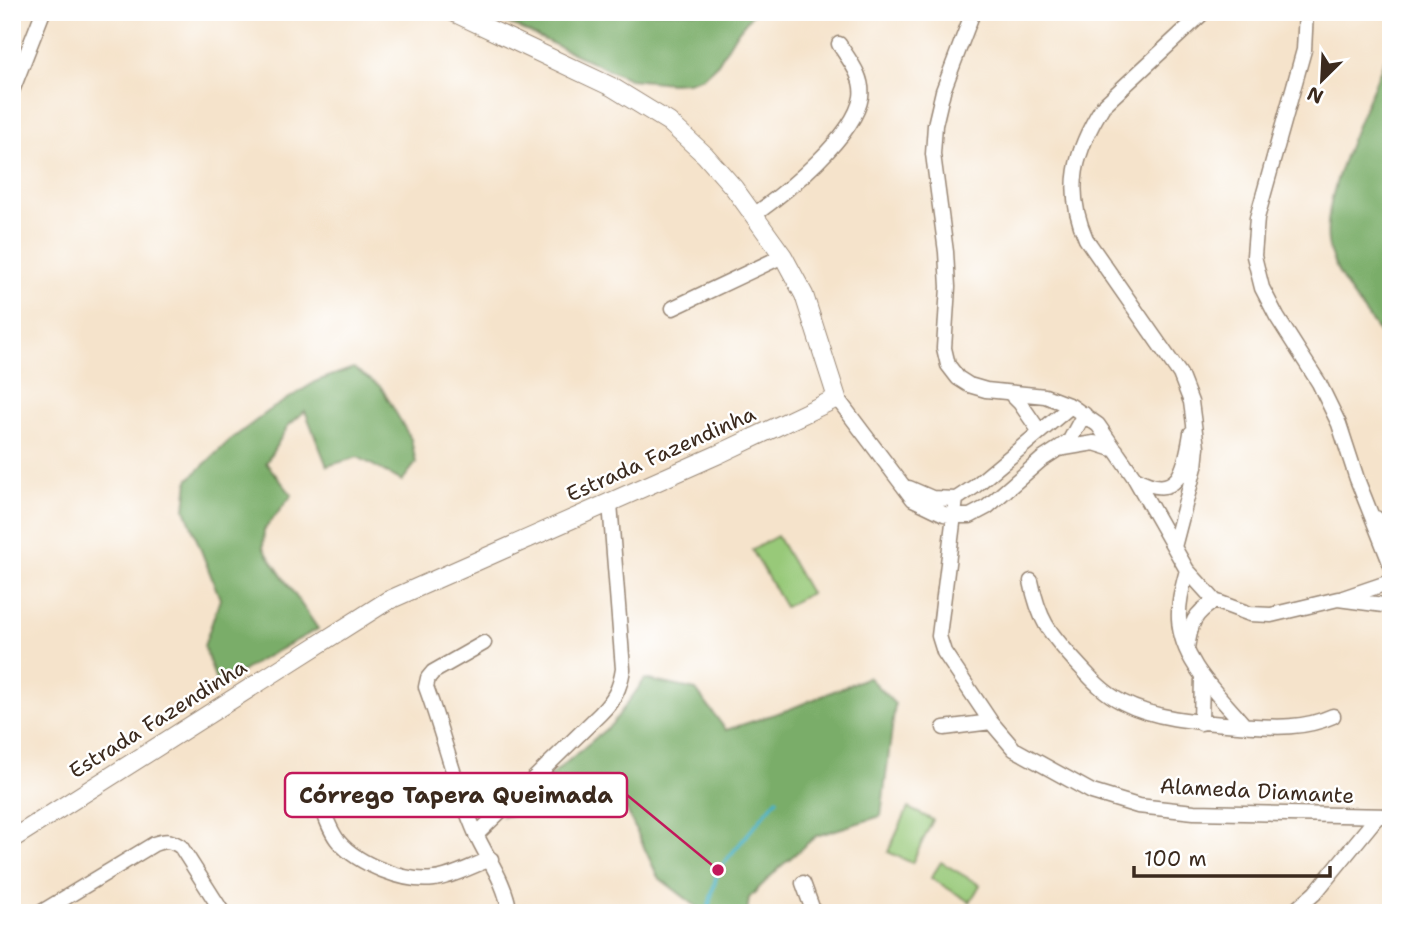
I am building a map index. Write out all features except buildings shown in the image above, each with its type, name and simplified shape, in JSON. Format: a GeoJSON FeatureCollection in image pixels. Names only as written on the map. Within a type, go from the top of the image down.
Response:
{"type":"FeatureCollection","features":[{"type":"Feature","properties":{"kind":"street"},"geometry":{"type":"LineString","coordinates":[[12,91],[43,12]]}},
{"type":"Feature","properties":{"kind":"street"},"geometry":{"type":"LineString","coordinates":[[453,12],[611,87],[669,122],[734,188],[783,256],[804,295],[837,398],[913,499],[956,516],[970,516],[987,507],[1041,460],[1070,440],[1084,414]]}},
{"type":"Feature","properties":{"kind":"street"},"geometry":{"type":"LineString","coordinates":[[973,12],[943,91],[935,125],[933,154],[946,252],[944,348],[948,365],[958,378],[969,385],[1012,394],[1045,396],[1071,405],[1098,425],[1135,477],[1187,570],[1215,601],[1250,614],[1271,615],[1338,599],[1389,581]]}},
{"type":"Feature","properties":{"kind":"street"},"geometry":{"type":"LineString","coordinates":[[1174,547],[1195,467],[1197,447],[1191,402],[1180,374],[1086,239],[1077,218],[1075,172],[1092,123],[1103,106],[1204,12]]}},
{"type":"Feature","properties":{"kind":"street"},"geometry":{"type":"LineString","coordinates":[[1306,12],[1304,50],[1257,218],[1254,256],[1267,298],[1319,383],[1339,424],[1357,479],[1391,565]]}},
{"type":"Feature","properties":{"kind":"street"},"geometry":{"type":"LineString","coordinates":[[754,215],[785,192],[844,134],[855,118],[862,96],[859,76],[839,44]]}},
{"type":"Feature","properties":{"kind":"street"},"geometry":{"type":"LineString","coordinates":[[673,308],[783,256]]}},
{"type":"Feature","properties":{"kind":"street"},"geometry":{"type":"LineString","coordinates":[[1012,394],[1020,402],[1035,437],[1041,460]]}},
{"type":"Feature","properties":{"kind":"street","name":"Estrada Fazendinha"},"geometry":{"type":"LineString","coordinates":[[12,839],[387,601],[610,503],[837,398]]}},
{"type":"Feature","properties":{"kind":"street"},"geometry":{"type":"LineString","coordinates":[[900,484],[932,498],[956,499],[974,487],[1071,405]]}},
{"type":"Feature","properties":{"kind":"street"},"geometry":{"type":"LineString","coordinates":[[1135,477],[1157,487],[1168,487],[1175,482],[1189,443],[1193,418]]}},
{"type":"Feature","properties":{"kind":"street"},"geometry":{"type":"LineString","coordinates":[[1058,449],[1094,443],[1116,450]]}},
{"type":"Feature","properties":{"kind":"street"},"geometry":{"type":"LineString","coordinates":[[974,487],[987,507]]}},
{"type":"Feature","properties":{"kind":"street","name":"Alameda Diamante"},"geometry":{"type":"LineString","coordinates":[[956,499],[939,636],[944,652],[991,722],[1014,749],[1092,792],[1138,806],[1194,812],[1384,816]]}},
{"type":"Feature","properties":{"kind":"street"},"geometry":{"type":"LineString","coordinates":[[477,835],[600,714],[614,699],[621,684],[623,669],[610,503]]}},
{"type":"Feature","properties":{"kind":"street"},"geometry":{"type":"LineString","coordinates":[[1371,511],[1391,536]]}},
{"type":"Feature","properties":{"kind":"street"},"geometry":{"type":"LineString","coordinates":[[1187,570],[1179,603],[1179,620],[1187,649],[1202,676],[1244,725]]}},
{"type":"Feature","properties":{"kind":"street"},"geometry":{"type":"LineString","coordinates":[[1031,581],[1036,604],[1049,632],[1094,682],[1121,702],[1150,712],[1202,723],[1296,727],[1314,725],[1333,716]]}},
{"type":"Feature","properties":{"kind":"street"},"geometry":{"type":"LineString","coordinates":[[1338,599],[1391,605],[1385,591],[1389,581]]}},
{"type":"Feature","properties":{"kind":"street"},"geometry":{"type":"LineString","coordinates":[[1187,649],[1194,618],[1200,610],[1215,601]]}},
{"type":"Feature","properties":{"kind":"street"},"geometry":{"type":"LineString","coordinates":[[484,643],[433,671],[426,687],[477,835],[507,894],[510,913]]}},
{"type":"Feature","properties":{"kind":"street"},"geometry":{"type":"LineString","coordinates":[[1202,676],[1202,723]]}},
{"type":"Feature","properties":{"kind":"street"},"geometry":{"type":"LineString","coordinates":[[944,728],[991,722]]}},
{"type":"Feature","properties":{"kind":"street"},"geometry":{"type":"LineString","coordinates":[[318,798],[338,841],[374,867],[418,878],[435,879],[491,859]]}},
{"type":"Feature","properties":{"kind":"street"},"geometry":{"type":"LineString","coordinates":[[1292,913],[1315,893],[1384,816]]}},
{"type":"Feature","properties":{"kind":"street"},"geometry":{"type":"LineString","coordinates":[[40,913],[166,840],[181,847],[223,913]]}},
{"type":"Feature","properties":{"kind":"street"},"geometry":{"type":"LineString","coordinates":[[803,883],[814,913]]}},
{"type":"Feature","properties":{"kind":"street"},"geometry":{"type":"LineString","coordinates":[[1308,913],[1315,893]]}},
{"type":"Feature","properties":{"kind":"green space"},"geometry":{"type":"Polygon","coordinates":[[[484,12],[754,12],[735,35],[718,63],[703,77],[688,82],[671,83],[629,79],[484,12]]]}},
{"type":"Feature","properties":{"kind":"green space"},"geometry":{"type":"Polygon","coordinates":[[[1391,42],[1391,350],[1342,279],[1331,255],[1327,233],[1337,179],[1391,42]]]}},
{"type":"Feature","properties":{"kind":"green space"},"geometry":{"type":"Polygon","coordinates":[[[353,368],[381,387],[411,439],[416,463],[402,481],[358,457],[327,466],[305,411],[288,426],[266,463],[292,495],[264,530],[263,548],[318,629],[260,660],[218,687],[204,646],[220,599],[185,509],[188,480],[229,441],[270,410],[317,381],[353,368]]]}},
{"type":"Feature","properties":{"kind":"green space"},"geometry":{"type":"Polygon","coordinates":[[[777,536],[810,593],[785,607],[752,550],[777,536]]]}},
{"type":"Feature","properties":{"kind":"green space"},"geometry":{"type":"Polygon","coordinates":[[[868,677],[895,704],[881,816],[816,836],[749,898],[747,913],[705,913],[658,877],[622,800],[503,816],[612,724],[645,679],[696,690],[726,730],[790,709],[868,677]]]}},
{"type":"Feature","properties":{"kind":"green space"},"geometry":{"type":"Polygon","coordinates":[[[908,808],[933,820],[912,863],[888,852],[908,808]]]}},
{"type":"Feature","properties":{"kind":"green space"},"geometry":{"type":"Polygon","coordinates":[[[941,862],[980,885],[970,902],[931,878],[941,862]]]}},
{"type":"Feature","properties":{"kind":"waterway"},"geometry":{"type":"LineString","coordinates":[[707,913],[718,870],[777,799]]}},
{"type":"Feature","properties":{"kind":"place","name":"Córrego Tapera Queimada"},"geometry":{"type":"Point","coordinates":[718,870]}}]}
